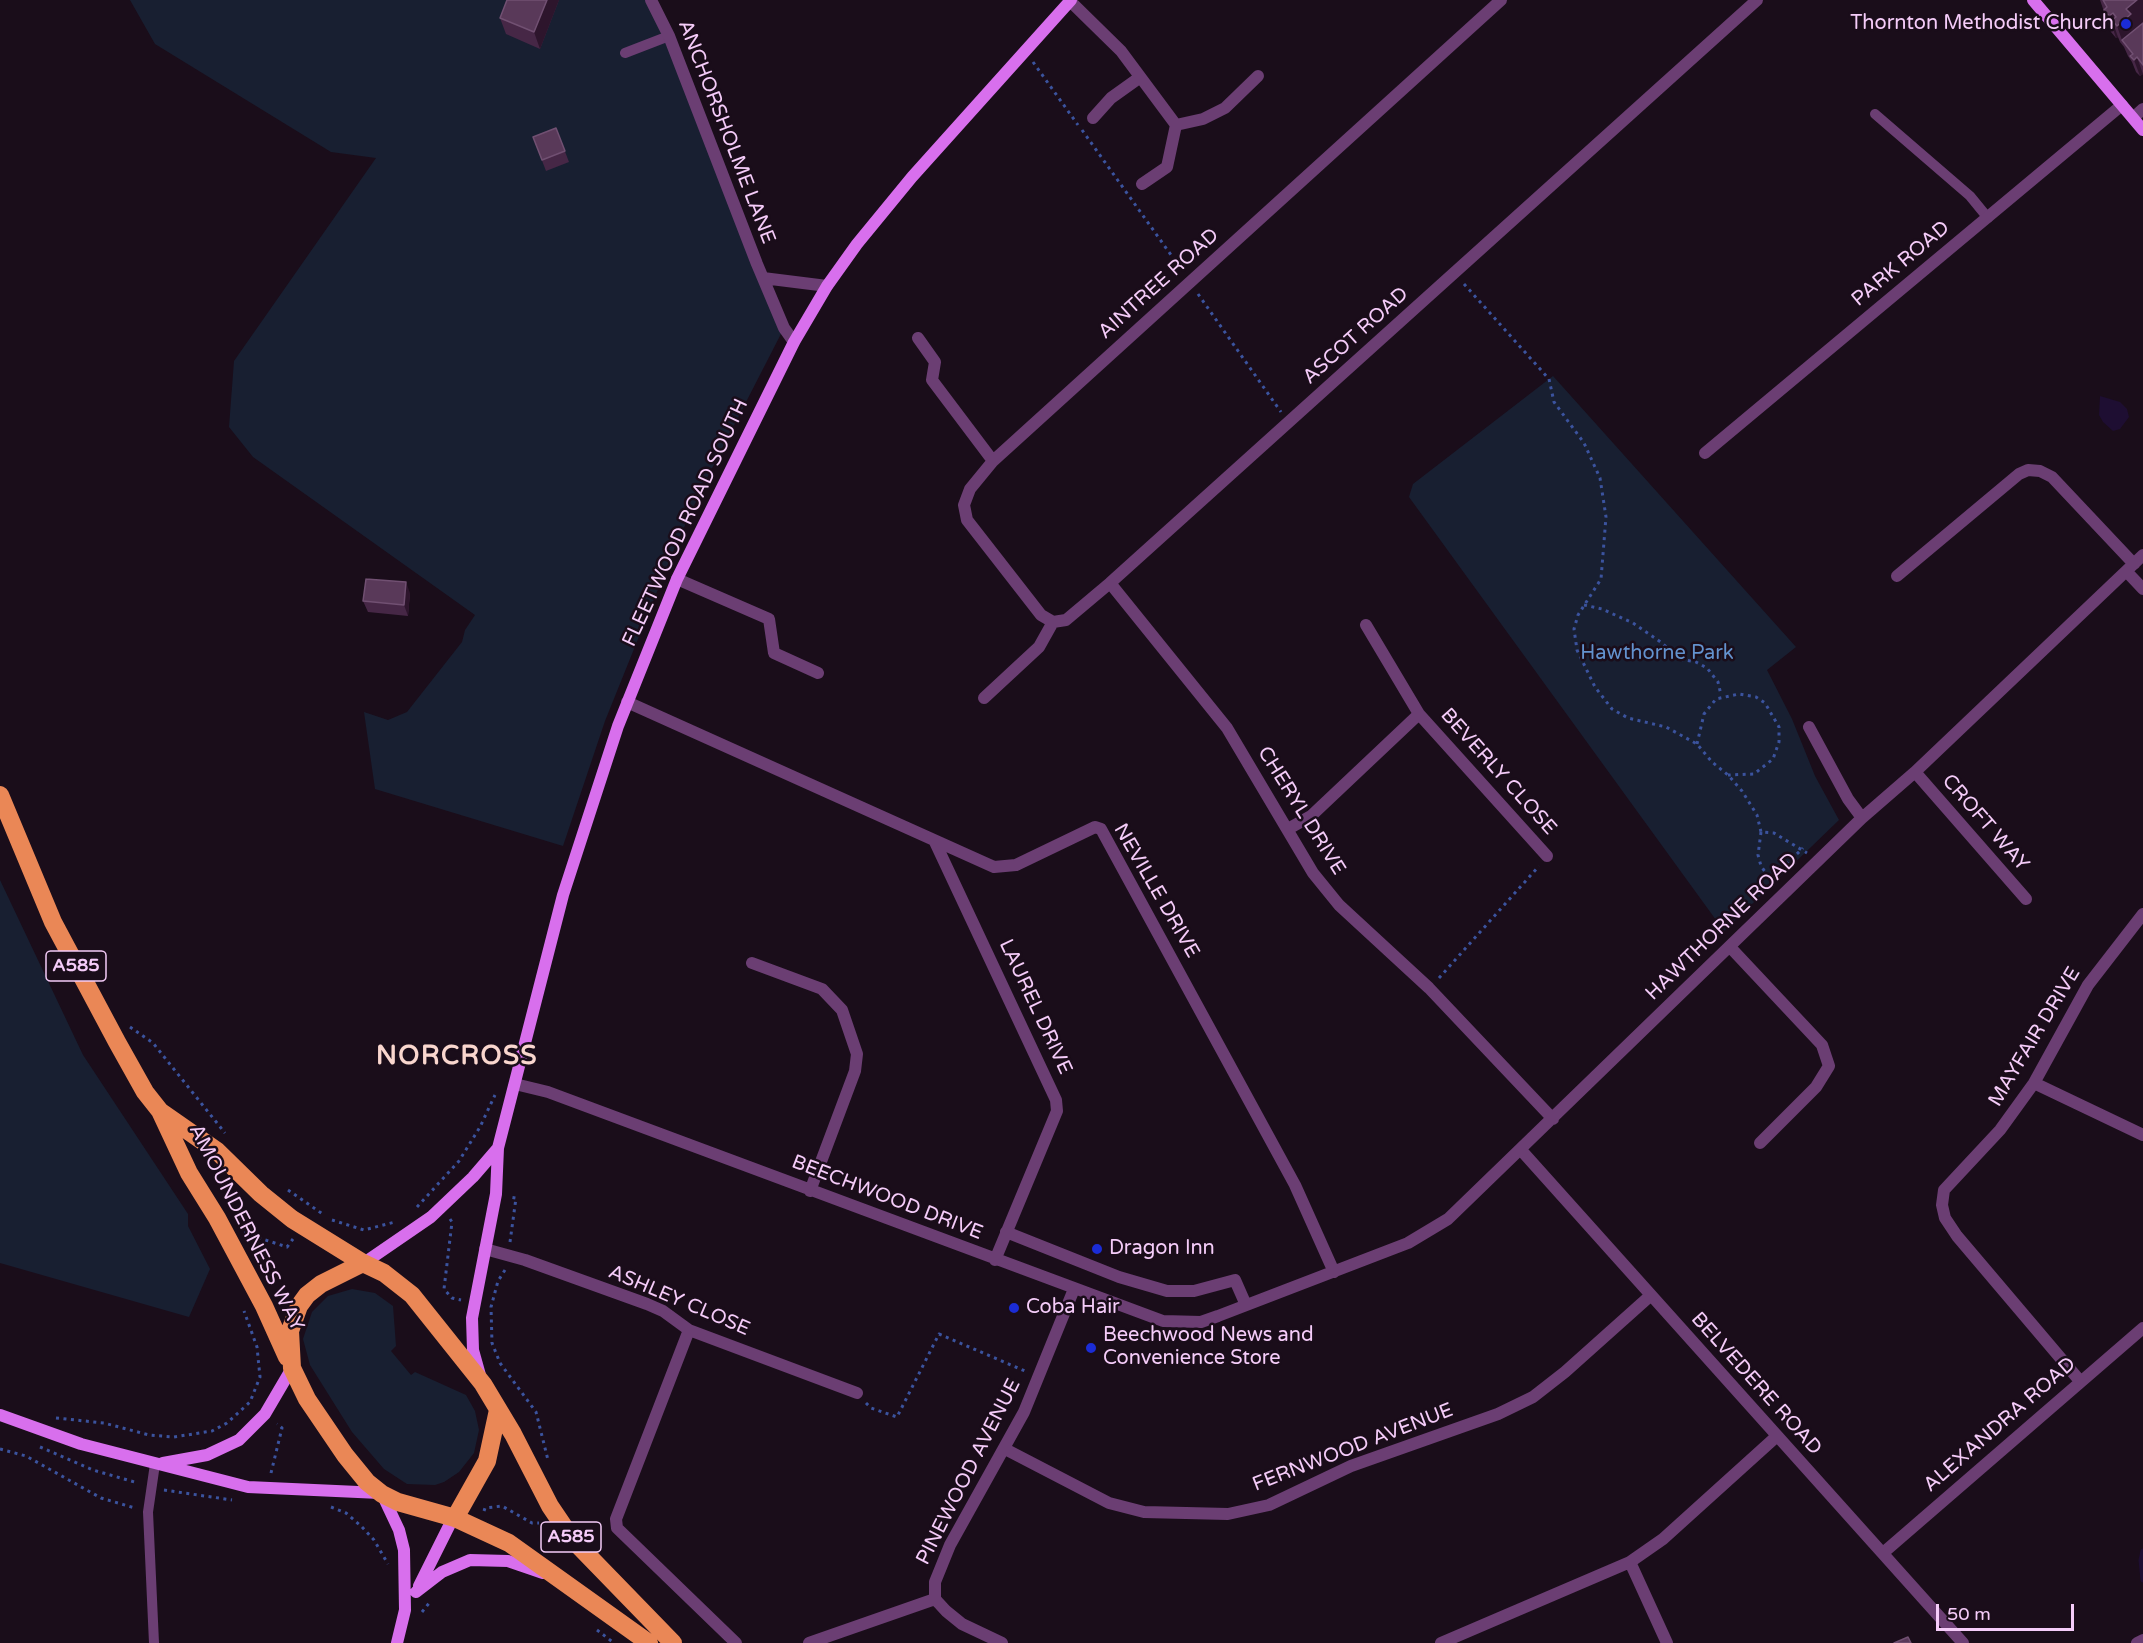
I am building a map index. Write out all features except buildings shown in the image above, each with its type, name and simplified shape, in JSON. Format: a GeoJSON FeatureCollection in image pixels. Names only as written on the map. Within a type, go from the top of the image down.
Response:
{"type":"FeatureCollection","features":[{"type":"Feature","properties":{"kind":"highway","name":"AMOUNDERNESS WAY"},"geometry":{"type":"LineString","coordinates":[[0,795],[53,922],[145,1092],[160,1111],[189,1173],[229,1241],[292,1367]]}},
{"type":"Feature","properties":{"kind":"highway","name":"AMOUNDERNESS WAY"},"geometry":{"type":"LineString","coordinates":[[160,1111],[217,1151],[261,1194],[302,1226],[363,1263]]}},
{"type":"Feature","properties":{"kind":"highway","name":"A585"},"geometry":{"type":"LineString","coordinates":[[649,1643],[562,1579],[509,1544],[454,1518],[413,1507],[381,1494],[345,1455],[308,1399],[292,1367],[290,1330],[299,1305],[313,1288],[363,1263],[394,1280],[412,1295],[483,1384],[550,1506],[573,1540],[674,1643]]}},
{"type":"Feature","properties":{"kind":"highway"},"geometry":{"type":"LineString","coordinates":[[454,1518],[487,1461],[498,1410]]}},
{"type":"Feature","properties":{"kind":"main road","name":"FLEETWOOD ROAD SOUTH"},"geometry":{"type":"LineString","coordinates":[[483,1384],[473,1350],[474,1303],[496,1194],[498,1148],[563,896],[627,702],[677,579],[794,342],[827,286],[857,244],[905,185],[1070,0]]}},
{"type":"Feature","properties":{"kind":"main road"},"geometry":{"type":"LineString","coordinates":[[2033,0],[2143,130]]}},
{"type":"Feature","properties":{"kind":"main road","name":"FLEETWOOD ROAD SOUTH"},"geometry":{"type":"LineString","coordinates":[[363,1263],[413,1231],[439,1209],[473,1177],[498,1148]]}},
{"type":"Feature","properties":{"kind":"main road"},"geometry":{"type":"LineString","coordinates":[[157,1464],[207,1455],[239,1440],[265,1414],[292,1367]]}},
{"type":"Feature","properties":{"kind":"main road"},"geometry":{"type":"LineString","coordinates":[[0,1414],[81,1444],[211,1479],[270,1489],[381,1494],[399,1530],[404,1550],[405,1611],[397,1643]]}},
{"type":"Feature","properties":{"kind":"main road"},"geometry":{"type":"LineString","coordinates":[[405,1611],[454,1518]]}},
{"type":"Feature","properties":{"kind":"main road"},"geometry":{"type":"LineString","coordinates":[[416,1592],[450,1567],[476,1559],[508,1561],[562,1579]]}},
{"type":"Feature","properties":{"kind":"street","name":"ANCHORSHOLME LANE"},"geometry":{"type":"LineString","coordinates":[[651,0],[669,36],[763,278],[784,328],[794,342]]}},
{"type":"Feature","properties":{"kind":"street"},"geometry":{"type":"LineString","coordinates":[[1070,0],[1121,51],[1176,125]]}},
{"type":"Feature","properties":{"kind":"street","name":"AINTREE ROAD"},"geometry":{"type":"LineString","coordinates":[[1053,622],[1041,615],[967,520],[964,505],[970,489],[993,461],[1502,0]]}},
{"type":"Feature","properties":{"kind":"street","name":"ASCOT ROAD"},"geometry":{"type":"LineString","coordinates":[[1053,622],[1066,620],[1110,583],[1757,0]]}},
{"type":"Feature","properties":{"kind":"street"},"geometry":{"type":"LineString","coordinates":[[1176,125],[1203,119],[1225,108],[1258,76]]}},
{"type":"Feature","properties":{"kind":"street"},"geometry":{"type":"LineString","coordinates":[[1093,118],[1111,98],[1139,78]]}},
{"type":"Feature","properties":{"kind":"street","name":"PARK ROAD"},"geometry":{"type":"LineString","coordinates":[[1705,453],[2122,105]]}},
{"type":"Feature","properties":{"kind":"street"},"geometry":{"type":"LineString","coordinates":[[2133,118],[2143,109]]}},
{"type":"Feature","properties":{"kind":"street"},"geometry":{"type":"LineString","coordinates":[[1142,184],[1167,167],[1176,125]]}},
{"type":"Feature","properties":{"kind":"street"},"geometry":{"type":"LineString","coordinates":[[763,278],[827,286]]}},
{"type":"Feature","properties":{"kind":"street"},"geometry":{"type":"LineString","coordinates":[[918,338],[935,362],[932,380],[993,461]]}},
{"type":"Feature","properties":{"kind":"street"},"geometry":{"type":"LineString","coordinates":[[1898,576],[2019,474],[2028,470],[2040,471],[2052,477],[2135,564],[2143,589]]}},
{"type":"Feature","properties":{"kind":"street","name":"HAWTHORNE ROAD"},"geometry":{"type":"LineString","coordinates":[[1302,1284],[1408,1243],[1448,1219],[1862,818],[1915,772],[2135,564]]}},
{"type":"Feature","properties":{"kind":"street"},"geometry":{"type":"LineString","coordinates":[[677,579],[769,619],[774,653],[818,673]]}},
{"type":"Feature","properties":{"kind":"street","name":"CHERYL DRIVE"},"geometry":{"type":"LineString","coordinates":[[1110,583],[1227,729],[1313,873],[1339,905],[1429,988],[1553,1119]]}},
{"type":"Feature","properties":{"kind":"street"},"geometry":{"type":"LineString","coordinates":[[984,698],[1039,647],[1053,622]]}},
{"type":"Feature","properties":{"kind":"street","name":"BEVERLY CLOSE"},"geometry":{"type":"LineString","coordinates":[[1366,625],[1419,714],[1547,856]]}},
{"type":"Feature","properties":{"kind":"street","name":"NEVILLE DRIVE"},"geometry":{"type":"LineString","coordinates":[[627,702],[979,862],[1006,867],[1095,826],[1101,829],[1294,1185],[1334,1272]]}},
{"type":"Feature","properties":{"kind":"street","name":"BEVERLY CLOSE"},"geometry":{"type":"LineString","coordinates":[[1288,829],[1311,816],[1419,714]]}},
{"type":"Feature","properties":{"kind":"street"},"geometry":{"type":"LineString","coordinates":[[1809,727],[1848,799],[1862,818]]}},
{"type":"Feature","properties":{"kind":"street","name":"CROFT WAY"},"geometry":{"type":"LineString","coordinates":[[1915,772],[2026,899]]}},
{"type":"Feature","properties":{"kind":"street","name":"LAUREL DRIVE"},"geometry":{"type":"LineString","coordinates":[[935,842],[1056,1100],[1057,1111],[995,1260]]}},
{"type":"Feature","properties":{"kind":"street","name":"MAYFAIR DRIVE"},"geometry":{"type":"LineString","coordinates":[[2079,1381],[1945,1218],[1942,1205],[1944,1190],[2000,1130],[2034,1083],[2088,985],[2143,914]]}},
{"type":"Feature","properties":{"kind":"street"},"geometry":{"type":"LineString","coordinates":[[1730,947],[1822,1045],[1829,1066],[1816,1088],[1760,1143]]}},
{"type":"Feature","properties":{"kind":"street"},"geometry":{"type":"LineString","coordinates":[[752,963],[822,989],[842,1010],[857,1054],[855,1071],[810,1191]]}},
{"type":"Feature","properties":{"kind":"street"},"geometry":{"type":"LineString","coordinates":[[2034,1083],[2143,1135]]}},
{"type":"Feature","properties":{"kind":"street","name":"BEECHWOOD DRIVE"},"geometry":{"type":"LineString","coordinates":[[515,1084],[548,1092],[1163,1321],[1201,1322],[1302,1284]]}},
{"type":"Feature","properties":{"kind":"street","name":"BELVEDERE ROAD"},"geometry":{"type":"LineString","coordinates":[[1521,1150],[1963,1643]]}},
{"type":"Feature","properties":{"kind":"street","name":"BEECHWOOD DRIVE"},"geometry":{"type":"LineString","coordinates":[[1006,1232],[1119,1277],[1167,1292],[1194,1291],[1235,1280],[1246,1305]]}},
{"type":"Feature","properties":{"kind":"street","name":"ASHLEY CLOSE"},"geometry":{"type":"LineString","coordinates":[[485,1249],[525,1260],[647,1304],[663,1311],[688,1330],[857,1393]]}},
{"type":"Feature","properties":{"kind":"street","name":"PINEWOOD AVENUE"},"geometry":{"type":"LineString","coordinates":[[935,1599],[935,1582],[939,1567],[1005,1449],[1039,1377],[1074,1289]]}},
{"type":"Feature","properties":{"kind":"street","name":"FERNWOOD AVENUE"},"geometry":{"type":"LineString","coordinates":[[1005,1449],[1109,1503],[1144,1512],[1228,1514],[1269,1505],[1351,1466],[1498,1414],[1533,1397],[1565,1372],[1650,1296]]}},
{"type":"Feature","properties":{"kind":"street","name":"ALEXANDRA ROAD"},"geometry":{"type":"LineString","coordinates":[[1883,1553],[2079,1381],[2143,1328]]}},
{"type":"Feature","properties":{"kind":"street"},"geometry":{"type":"LineString","coordinates":[[688,1330],[616,1520],[616,1528],[736,1643]]}},
{"type":"Feature","properties":{"kind":"street"},"geometry":{"type":"LineString","coordinates":[[1441,1643],[1630,1563],[1663,1539],[1777,1436]]}},
{"type":"Feature","properties":{"kind":"street"},"geometry":{"type":"LineString","coordinates":[[1630,1563],[1667,1643]]}},
{"type":"Feature","properties":{"kind":"street"},"geometry":{"type":"LineString","coordinates":[[809,1643],[935,1599],[962,1624],[1002,1643]]}},
{"type":"Feature","properties":{"kind":"street"},"geometry":{"type":"LineString","coordinates":[[2137,1643],[2143,1640]]}},
{"type":"Feature","properties":{"kind":"lane"},"geometry":{"type":"LineString","coordinates":[[625,53],[669,36]]}},
{"type":"Feature","properties":{"kind":"lane"},"geometry":{"type":"LineString","coordinates":[[1875,114],[1970,196],[1988,218]]}},
{"type":"Feature","properties":{"kind":"lane"},"geometry":{"type":"LineString","coordinates":[[154,1643],[148,1512],[157,1464]]}},
{"type":"Feature","properties":{"kind":"path"},"geometry":{"type":"LineString","coordinates":[[1025,51],[1289,421]]}},
{"type":"Feature","properties":{"kind":"path"},"geometry":{"type":"LineString","coordinates":[[1455,274],[1549,379],[1554,402],[1584,443],[1594,462],[1604,496],[1606,534],[1601,579],[1578,615],[1574,629],[1577,650],[1585,669],[1612,709],[1628,718],[1666,728],[1697,744],[1712,762],[1728,775],[1757,814],[1761,832],[1758,855],[1761,866],[1783,894]]}},
{"type":"Feature","properties":{"kind":"path"},"geometry":{"type":"LineString","coordinates":[[1584,605],[1602,609],[1633,623],[1662,643],[1679,659],[1696,662],[1707,668],[1718,682],[1721,696]]}},
{"type":"Feature","properties":{"kind":"path"},"geometry":{"type":"LineString","coordinates":[[1697,744],[1704,714],[1712,702],[1721,696],[1738,694],[1756,698],[1771,710],[1779,728],[1779,742],[1773,759],[1766,767],[1754,774],[1728,775]]}},
{"type":"Feature","properties":{"kind":"path"},"geometry":{"type":"LineString","coordinates":[[1761,832],[1774,833],[1803,848],[1817,862]]}},
{"type":"Feature","properties":{"kind":"path"},"geometry":{"type":"LineString","coordinates":[[1770,880],[1803,848]]}},
{"type":"Feature","properties":{"kind":"path"},"geometry":{"type":"LineString","coordinates":[[1429,988],[1505,907],[1547,856]]}},
{"type":"Feature","properties":{"kind":"path"},"geometry":{"type":"LineString","coordinates":[[153,1043],[174,1072],[231,1140]]}},
{"type":"Feature","properties":{"kind":"path"},"geometry":{"type":"LineString","coordinates":[[415,1209],[459,1161],[480,1127],[497,1089]]}},
{"type":"Feature","properties":{"kind":"path"},"geometry":{"type":"LineString","coordinates":[[281,1184],[314,1209],[335,1222],[353,1229],[375,1229],[397,1221]]}},
{"type":"Feature","properties":{"kind":"path"},"geometry":{"type":"LineString","coordinates":[[427,1197],[452,1222],[444,1289],[452,1298],[491,1307]]}},
{"type":"Feature","properties":{"kind":"path"},"geometry":{"type":"LineString","coordinates":[[511,1237],[510,1227],[516,1198]]}},
{"type":"Feature","properties":{"kind":"path"},"geometry":{"type":"LineString","coordinates":[[229,1241],[247,1232],[287,1247],[314,1209]]}},
{"type":"Feature","properties":{"kind":"path"},"geometry":{"type":"LineString","coordinates":[[505,1272],[498,1281],[491,1307],[490,1333],[495,1353],[536,1412],[542,1428],[549,1466]]}},
{"type":"Feature","properties":{"kind":"path"},"geometry":{"type":"LineString","coordinates":[[52,1418],[104,1423],[148,1435],[195,1436],[227,1423],[250,1402],[256,1390],[260,1364],[242,1305]]}},
{"type":"Feature","properties":{"kind":"path"},"geometry":{"type":"LineString","coordinates":[[857,1393],[871,1408],[897,1417],[939,1334],[1039,1377]]}},
{"type":"Feature","properties":{"kind":"path"},"geometry":{"type":"LineString","coordinates":[[250,1402],[282,1428],[271,1473],[270,1489]]}},
{"type":"Feature","properties":{"kind":"path"},"geometry":{"type":"LineString","coordinates":[[38,1447],[93,1470],[140,1484]]}},
{"type":"Feature","properties":{"kind":"path"},"geometry":{"type":"LineString","coordinates":[[0,1449],[26,1456],[100,1498],[148,1512]]}},
{"type":"Feature","properties":{"kind":"path"},"geometry":{"type":"LineString","coordinates":[[168,1491],[233,1500]]}},
{"type":"Feature","properties":{"kind":"path"},"geometry":{"type":"LineString","coordinates":[[322,1506],[346,1513],[361,1526],[379,1548],[391,1570]]}},
{"type":"Feature","properties":{"kind":"path"},"geometry":{"type":"LineString","coordinates":[[595,1629],[614,1643]]}},
{"type":"Feature","properties":{"kind":"green space"},"geometry":{"type":"Polygon","coordinates":[[[130,0],[651,0],[784,328],[707,478],[675,547],[605,721],[563,846],[375,789],[364,712],[388,720],[407,712],[462,642],[465,630],[475,615],[253,457],[229,427],[234,361],[376,158],[331,152],[155,44],[130,0]]]}},
{"type":"Feature","properties":{"kind":"green space","name":"Hawthorne Park"},"geometry":{"type":"Polygon","coordinates":[[[1553,376],[1796,647],[1767,670],[1792,719],[1815,776],[1839,820],[1724,931],[1409,497],[1413,484],[1553,376]]]}},
{"type":"Feature","properties":{"kind":"green space"},"geometry":{"type":"Polygon","coordinates":[[[0,880],[83,1055],[188,1214],[188,1226],[210,1269],[189,1317],[0,1263],[0,880]]]}},
{"type":"Feature","properties":{"kind":"green space"},"geometry":{"type":"Polygon","coordinates":[[[352,1289],[375,1293],[393,1306],[396,1346],[391,1351],[411,1375],[415,1372],[466,1395],[475,1411],[479,1430],[474,1453],[459,1472],[444,1482],[435,1485],[407,1484],[384,1469],[352,1432],[310,1365],[303,1339],[312,1312],[328,1296],[352,1289]]]}},
{"type":"Feature","properties":{"kind":"shaded area"},"geometry":{"type":"Polygon","coordinates":[[[2100,396],[2120,402],[2127,409],[2129,417],[2120,429],[2113,431],[2103,422],[2099,415],[2100,396]]]}},
{"type":"Feature","properties":{"kind":"waterway"},"geometry":{"type":"LineString","coordinates":[[2143,1551],[2141,1560],[2143,1580]]}},
{"type":"Feature","properties":{"kind":"place","name":"Thornton Methodist Church"},"geometry":{"type":"Point","coordinates":[2126,24]}},
{"type":"Feature","properties":{"kind":"place","name":"Dragon Inn"},"geometry":{"type":"Point","coordinates":[1097,1249]}},
{"type":"Feature","properties":{"kind":"place","name":"Coba Hair"},"geometry":{"type":"Point","coordinates":[1014,1308]}},
{"type":"Feature","properties":{"kind":"place","name":"Beechwood News and Convenience Store"},"geometry":{"type":"Point","coordinates":[1091,1348]}},
{"type":"Feature","properties":{"kind":"district","name":"NORCROSS"},"geometry":{"type":"Point","coordinates":[457,1057]}}]}
